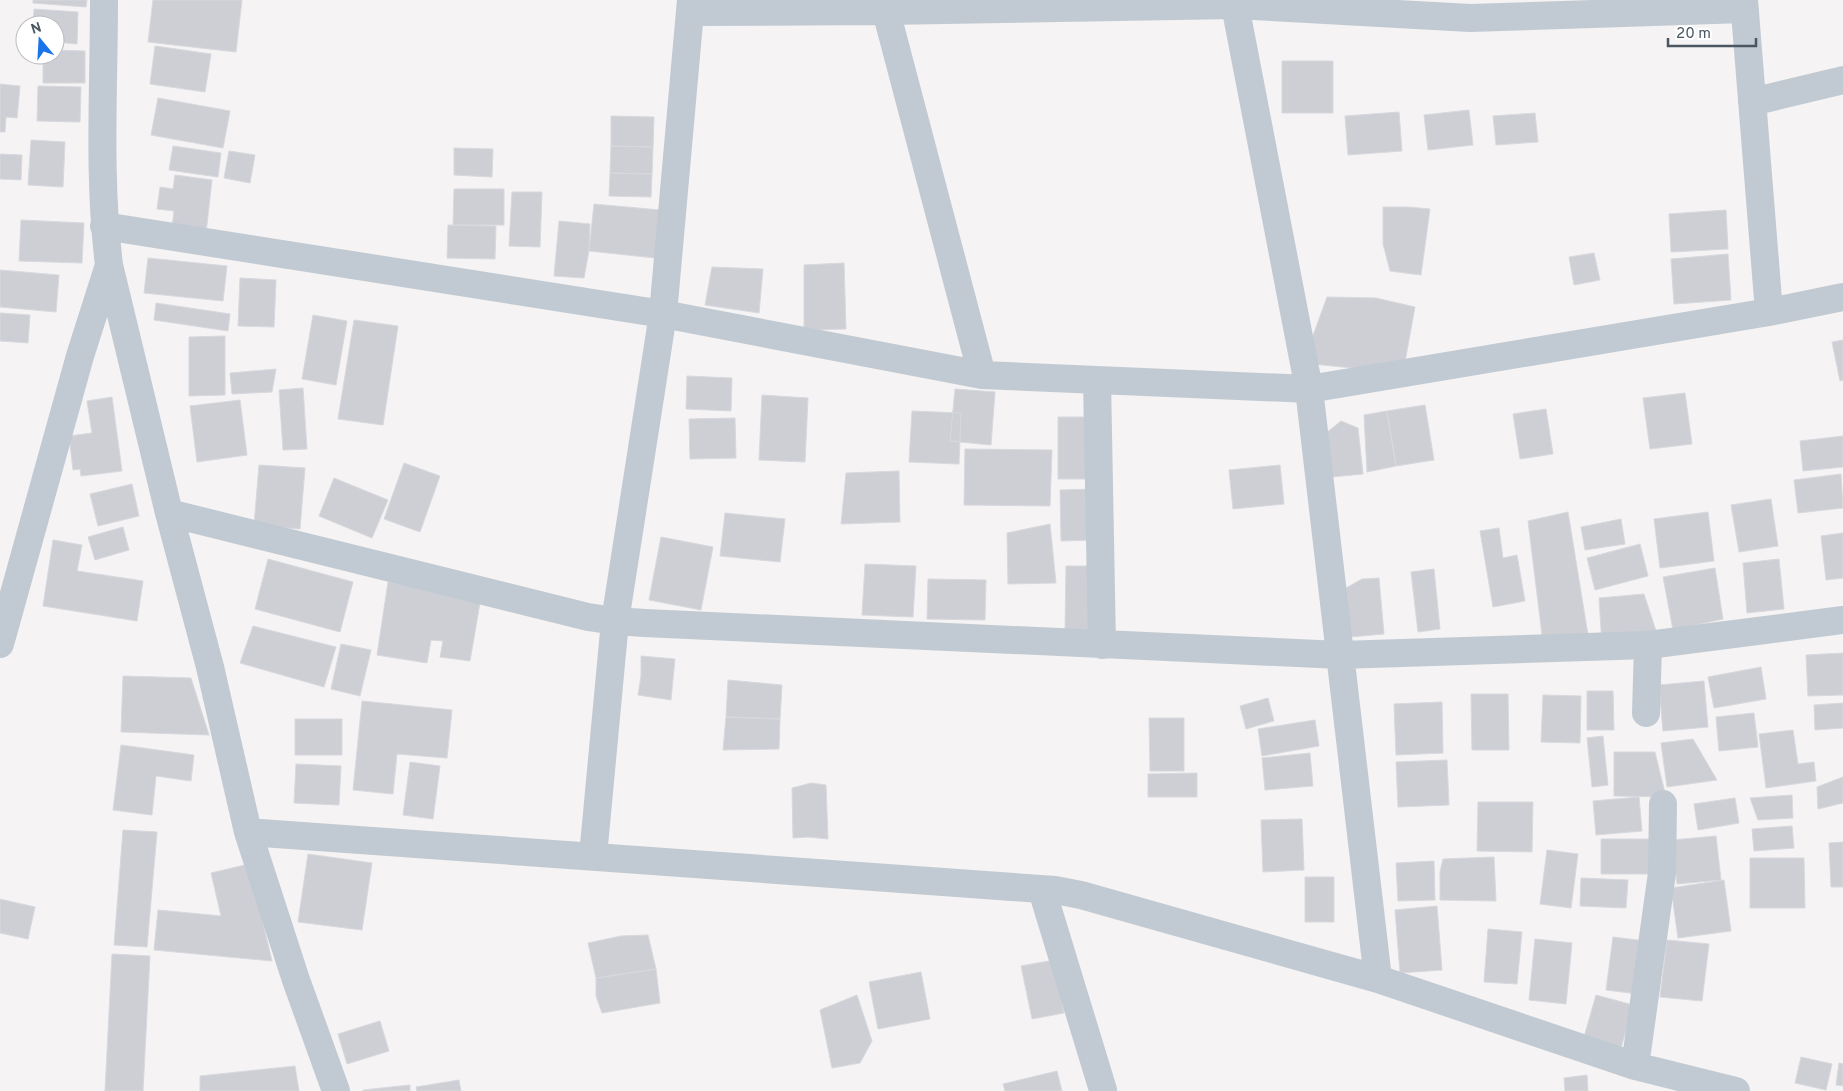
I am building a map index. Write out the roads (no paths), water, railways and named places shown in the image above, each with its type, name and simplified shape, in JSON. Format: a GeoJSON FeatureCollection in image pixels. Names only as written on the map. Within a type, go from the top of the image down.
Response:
{"type":"FeatureCollection","features":[{"type":"Feature","properties":{"kind":"street"},"geometry":{"type":"LineString","coordinates":[[104,0],[102,178],[104,226],[109,265],[169,513],[210,667],[248,832],[296,980],[336,1091]]}},
{"type":"Feature","properties":{"kind":"street"},"geometry":{"type":"LineString","coordinates":[[1234,2],[1309,389],[1378,979]]}},
{"type":"Feature","properties":{"kind":"street"},"geometry":{"type":"LineString","coordinates":[[593,856],[615,621],[664,314],[691,6],[886,11],[1234,2],[1471,9],[1744,4],[1769,312]]}},
{"type":"Feature","properties":{"kind":"street"},"geometry":{"type":"LineString","coordinates":[[886,11],[982,375]]}},
{"type":"Feature","properties":{"kind":"street"},"geometry":{"type":"LineString","coordinates":[[1752,102],[1843,80]]}},
{"type":"Feature","properties":{"kind":"street"},"geometry":{"type":"LineString","coordinates":[[104,226],[664,314],[982,375],[1309,389],[1769,312],[1843,297]]}},
{"type":"Feature","properties":{"kind":"street"},"geometry":{"type":"LineString","coordinates":[[0,644],[80,356],[109,265]]}},
{"type":"Feature","properties":{"kind":"street"},"geometry":{"type":"LineString","coordinates":[[1098,380],[1102,645]]}},
{"type":"Feature","properties":{"kind":"street"},"geometry":{"type":"LineString","coordinates":[[169,513],[615,621],[1340,655],[1648,645],[1843,620]]}},
{"type":"Feature","properties":{"kind":"street"},"geometry":{"type":"LineString","coordinates":[[1646,714],[1648,645]]}},
{"type":"Feature","properties":{"kind":"street"},"geometry":{"type":"LineString","coordinates":[[1635,1066],[1662,873],[1663,804]]}},
{"type":"Feature","properties":{"kind":"street"},"geometry":{"type":"LineString","coordinates":[[248,832],[593,856],[1042,890],[1082,895],[1378,979],[1635,1066],[1736,1091]]}},
{"type":"Feature","properties":{"kind":"street"},"geometry":{"type":"LineString","coordinates":[[1042,890],[1103,1090]]}}]}
